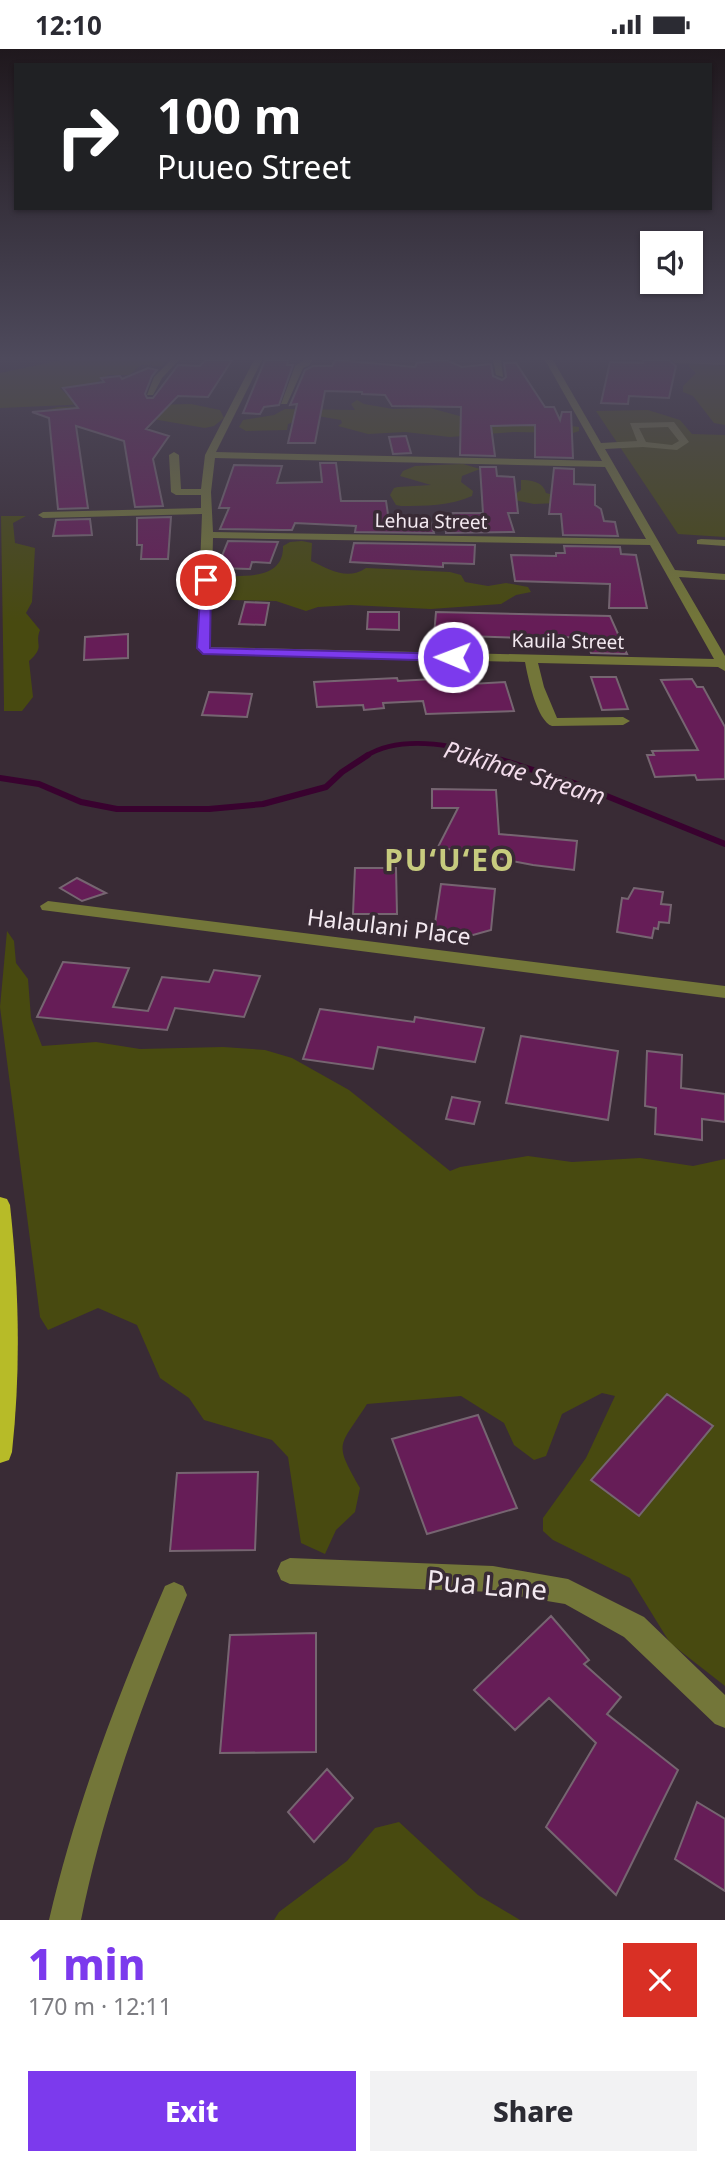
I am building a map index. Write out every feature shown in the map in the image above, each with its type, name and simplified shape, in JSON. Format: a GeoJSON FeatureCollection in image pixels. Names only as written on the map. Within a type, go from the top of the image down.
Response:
{"type":"FeatureCollection","features":[{"type":"Feature","properties":{"kind":"main road"},"geometry":{"type":"LineString","coordinates":[[0,1205],[6,1255],[7,1322],[6,1410],[0,1452]]}},
{"type":"Feature","properties":{"kind":"street"},"geometry":{"type":"LineString","coordinates":[[208,535],[206,492],[210,455],[214,447]]}},
{"type":"Feature","properties":{"kind":"street"},"geometry":{"type":"LineString","coordinates":[[600,447],[724,665]]}},
{"type":"Feature","properties":{"kind":"street"},"geometry":{"type":"LineString","coordinates":[[174,455],[176,492],[206,492]]}},
{"type":"Feature","properties":{"kind":"street"},"geometry":{"type":"LineString","coordinates":[[210,455],[608,464]]}},
{"type":"Feature","properties":{"kind":"street"},"geometry":{"type":"LineString","coordinates":[[43,515],[207,510]]}},
{"type":"Feature","properties":{"kind":"street","name":"Lehua Street"},"geometry":{"type":"LineString","coordinates":[[208,535],[654,542]]}},
{"type":"Feature","properties":{"kind":"street","name":"Kauila Street"},"geometry":{"type":"LineString","coordinates":[[208,535],[203,648],[213,652],[724,665]]}},
{"type":"Feature","properties":{"kind":"street"},"geometry":{"type":"LineString","coordinates":[[701,542],[725,543]]}},
{"type":"Feature","properties":{"kind":"street"},"geometry":{"type":"LineString","coordinates":[[671,573],[725,577]]}},
{"type":"Feature","properties":{"kind":"street"},"geometry":{"type":"LineString","coordinates":[[531,659],[537,687],[552,722],[623,721]]}},
{"type":"Feature","properties":{"kind":"street","name":"Halaulani Place"},"geometry":{"type":"LineString","coordinates":[[48,906],[725,992]]}},
{"type":"Feature","properties":{"kind":"street","name":"Pua Lane"},"geometry":{"type":"LineString","coordinates":[[290,1571],[493,1579],[568,1592],[635,1627],[725,1714]]}},
{"type":"Feature","properties":{"kind":"street"},"geometry":{"type":"LineString","coordinates":[[65,1920],[75,1869],[93,1805],[140,1676],[174,1595]]}},
{"type":"Feature","properties":{"kind":"shaded area"},"geometry":{"type":"Polygon","coordinates":[[[620,447],[725,447],[725,537],[678,534],[620,447]]]}},
{"type":"Feature","properties":{"kind":"shaded area"},"geometry":{"type":"Polygon","coordinates":[[[463,464],[480,469],[462,476],[461,482],[473,491],[472,496],[446,504],[401,506],[396,505],[390,495],[394,488],[398,487],[431,485],[400,476],[403,471],[415,466],[463,464]]]}},
{"type":"Feature","properties":{"kind":"shaded area"},"geometry":{"type":"Polygon","coordinates":[[[521,480],[536,482],[546,493],[581,502],[534,504],[514,500],[514,495],[521,490],[521,480]]]}},
{"type":"Feature","properties":{"kind":"shaded area"},"geometry":{"type":"Polygon","coordinates":[[[1,516],[26,516],[13,523],[15,543],[35,548],[32,602],[26,613],[40,630],[37,652],[29,661],[33,697],[22,711],[4,711],[1,516]]]}},
{"type":"Feature","properties":{"kind":"shaded area"},"geometry":{"type":"Polygon","coordinates":[[[302,541],[312,543],[311,561],[345,574],[366,568],[450,572],[461,575],[465,582],[488,586],[506,583],[528,587],[531,592],[516,595],[501,604],[431,609],[351,605],[318,607],[306,611],[276,601],[232,600],[220,594],[220,586],[214,581],[220,576],[261,574],[277,565],[282,557],[283,546],[302,541]]]}},
{"type":"Feature","properties":{"kind":"shaded area"},"geometry":{"type":"Polygon","coordinates":[[[7,931],[14,941],[16,963],[28,979],[31,1018],[42,1046],[96,1042],[140,1049],[223,1047],[265,1050],[292,1058],[349,1090],[450,1171],[528,1156],[572,1162],[640,1158],[693,1166],[725,1159],[725,1686],[670,1643],[630,1578],[553,1540],[543,1531],[543,1518],[586,1458],[615,1396],[602,1393],[562,1414],[546,1456],[534,1460],[514,1445],[504,1423],[461,1396],[367,1404],[343,1445],[346,1461],[360,1488],[355,1512],[336,1530],[325,1554],[301,1543],[288,1457],[272,1440],[204,1420],[189,1398],[160,1378],[137,1325],[98,1308],[48,1330],[40,1317],[0,1007],[7,931]]]}},
{"type":"Feature","properties":{"kind":"shaded area"},"geometry":{"type":"Polygon","coordinates":[[[399,1822],[478,1895],[520,1920],[274,1920],[279,1912],[347,1861],[375,1828],[399,1822]]]}},
{"type":"Feature","properties":{"kind":"building"},"geometry":{"type":"Polygon","coordinates":[[[52,447],[79,447],[88,508],[58,509],[52,447]]]}},
{"type":"Feature","properties":{"kind":"building"},"geometry":{"type":"Polygon","coordinates":[[[125,447],[161,447],[153,459],[163,506],[135,507],[125,447]]]}},
{"type":"Feature","properties":{"kind":"building"},"geometry":{"type":"Polygon","coordinates":[[[391,447],[409,447],[411,453],[393,454],[391,447]]]}},
{"type":"Feature","properties":{"kind":"building"},"geometry":{"type":"Polygon","coordinates":[[[460,447],[494,447],[495,456],[460,455],[460,447]]]}},
{"type":"Feature","properties":{"kind":"building"},"geometry":{"type":"Polygon","coordinates":[[[535,447],[573,447],[573,458],[535,457],[535,447]]]}},
{"type":"Feature","properties":{"kind":"building"},"geometry":{"type":"Polygon","coordinates":[[[320,463],[336,463],[341,501],[386,501],[389,521],[430,520],[434,533],[355,532],[356,526],[295,523],[292,530],[220,529],[229,508],[219,508],[234,465],[282,466],[277,483],[322,482],[320,463]]]}},
{"type":"Feature","properties":{"kind":"building"},"geometry":{"type":"Polygon","coordinates":[[[480,467],[496,467],[497,476],[514,477],[518,513],[508,513],[514,532],[446,533],[445,519],[455,519],[453,513],[483,513],[480,467]]]}},
{"type":"Feature","properties":{"kind":"building"},"geometry":{"type":"Polygon","coordinates":[[[554,468],[574,469],[574,484],[595,485],[595,505],[601,509],[604,521],[615,522],[618,536],[563,535],[561,514],[549,514],[554,468]]]}},
{"type":"Feature","properties":{"kind":"building"},"geometry":{"type":"Polygon","coordinates":[[[171,517],[168,559],[141,559],[142,545],[137,545],[137,518],[171,517]]]}},
{"type":"Feature","properties":{"kind":"building"},"geometry":{"type":"Polygon","coordinates":[[[90,519],[92,535],[53,536],[56,520],[90,519]]]}},
{"type":"Feature","properties":{"kind":"building"},"geometry":{"type":"Polygon","coordinates":[[[228,541],[278,542],[270,563],[252,562],[250,569],[217,568],[228,541]]]}},
{"type":"Feature","properties":{"kind":"building"},"geometry":{"type":"Polygon","coordinates":[[[354,543],[475,545],[474,564],[443,563],[443,567],[350,562],[354,543]]]}},
{"type":"Feature","properties":{"kind":"building"},"geometry":{"type":"Polygon","coordinates":[[[564,546],[620,547],[621,554],[636,555],[647,608],[609,608],[610,584],[515,581],[511,555],[556,556],[556,553],[565,553],[564,546]]]}},
{"type":"Feature","properties":{"kind":"building"},"geometry":{"type":"Polygon","coordinates":[[[245,602],[269,603],[265,625],[239,624],[245,602]]]}},
{"type":"Feature","properties":{"kind":"building"},"geometry":{"type":"Polygon","coordinates":[[[368,612],[399,612],[399,630],[367,629],[368,612]]]}},
{"type":"Feature","properties":{"kind":"building"},"geometry":{"type":"Polygon","coordinates":[[[436,612],[610,616],[627,654],[591,653],[585,637],[434,635],[436,612]]]}},
{"type":"Feature","properties":{"kind":"building"},"geometry":{"type":"Polygon","coordinates":[[[128,634],[128,658],[84,660],[85,637],[128,634]]]}},
{"type":"Feature","properties":{"kind":"building"},"geometry":{"type":"Polygon","coordinates":[[[591,677],[616,677],[628,709],[602,710],[591,677]]]}},
{"type":"Feature","properties":{"kind":"building"},"geometry":{"type":"Polygon","coordinates":[[[397,678],[398,681],[452,678],[454,685],[505,682],[514,711],[426,714],[423,701],[383,703],[384,708],[364,710],[363,705],[317,707],[314,682],[397,678]]]}},
{"type":"Feature","properties":{"kind":"building"},"geometry":{"type":"Polygon","coordinates":[[[692,679],[697,687],[703,687],[725,727],[725,779],[697,780],[695,775],[655,777],[647,755],[654,755],[652,751],[698,750],[661,680],[692,679]]]}},
{"type":"Feature","properties":{"kind":"building"},"geometry":{"type":"Polygon","coordinates":[[[209,692],[252,694],[247,717],[202,715],[209,692]]]}},
{"type":"Feature","properties":{"kind":"building"},"geometry":{"type":"Polygon","coordinates":[[[432,789],[496,790],[499,834],[577,841],[574,870],[438,847],[458,808],[432,808],[432,789]]]}},
{"type":"Feature","properties":{"kind":"building"},"geometry":{"type":"Polygon","coordinates":[[[355,868],[396,868],[397,914],[353,914],[355,868]]]}},
{"type":"Feature","properties":{"kind":"building"},"geometry":{"type":"Polygon","coordinates":[[[77,878],[106,893],[82,901],[60,888],[77,878]]]}},
{"type":"Feature","properties":{"kind":"building"},"geometry":{"type":"Polygon","coordinates":[[[441,884],[495,889],[491,930],[473,935],[434,930],[441,884]]]}},
{"type":"Feature","properties":{"kind":"building"},"geometry":{"type":"Polygon","coordinates":[[[634,888],[663,892],[661,904],[671,905],[669,923],[659,922],[658,929],[654,928],[652,938],[617,932],[622,898],[628,899],[634,888]]]}},
{"type":"Feature","properties":{"kind":"building"},"geometry":{"type":"Polygon","coordinates":[[[63,962],[129,968],[113,1007],[148,1011],[162,977],[209,982],[214,970],[260,976],[244,1017],[175,1008],[167,1030],[37,1017],[63,962]]]}},
{"type":"Feature","properties":{"kind":"building"},"geometry":{"type":"Polygon","coordinates":[[[320,1009],[414,1022],[415,1017],[484,1028],[475,1062],[378,1047],[373,1069],[303,1059],[320,1009]]]}},
{"type":"Feature","properties":{"kind":"building"},"geometry":{"type":"Polygon","coordinates":[[[521,1036],[618,1051],[608,1120],[506,1103],[521,1036]]]}},
{"type":"Feature","properties":{"kind":"building"},"geometry":{"type":"Polygon","coordinates":[[[647,1051],[682,1055],[681,1088],[725,1094],[725,1122],[702,1119],[702,1140],[655,1134],[656,1108],[645,1106],[647,1051]]]}},
{"type":"Feature","properties":{"kind":"building"},"geometry":{"type":"Polygon","coordinates":[[[452,1097],[480,1102],[474,1124],[446,1119],[452,1097]]]}},
{"type":"Feature","properties":{"kind":"building"},"geometry":{"type":"Polygon","coordinates":[[[667,1394],[713,1426],[639,1516],[591,1480],[667,1394]]]}},
{"type":"Feature","properties":{"kind":"building"},"geometry":{"type":"Polygon","coordinates":[[[478,1415],[517,1508],[427,1534],[392,1439],[478,1415]]]}},
{"type":"Feature","properties":{"kind":"building"},"geometry":{"type":"Polygon","coordinates":[[[258,1472],[255,1550],[170,1551],[177,1473],[258,1472]]]}},
{"type":"Feature","properties":{"kind":"building"},"geometry":{"type":"Polygon","coordinates":[[[551,1616],[589,1660],[584,1664],[621,1697],[607,1714],[678,1770],[616,1895],[546,1827],[596,1743],[549,1698],[515,1730],[474,1690],[551,1616]]]}},
{"type":"Feature","properties":{"kind":"building"},"geometry":{"type":"Polygon","coordinates":[[[316,1633],[316,1752],[220,1753],[230,1635],[316,1633]]]}},
{"type":"Feature","properties":{"kind":"building"},"geometry":{"type":"Polygon","coordinates":[[[327,1769],[353,1798],[314,1842],[288,1812],[327,1769]]]}},
{"type":"Feature","properties":{"kind":"building"},"geometry":{"type":"Polygon","coordinates":[[[697,1802],[725,1819],[725,1891],[675,1859],[697,1802]]]}},
{"type":"Feature","properties":{"kind":"waterway","name":"Pūkīhae Stream"},"geometry":{"type":"LineString","coordinates":[[368,755],[380,749],[411,743],[444,745],[491,756]]}},
{"type":"Feature","properties":{"kind":"waterway","name":"Pūkīhae Stream"},"geometry":{"type":"LineString","coordinates":[[0,778],[39,784],[81,802],[117,809],[209,809],[263,804],[326,787],[342,772],[368,755]]}},
{"type":"Feature","properties":{"kind":"waterway","name":"Pūkīhae Stream"},"geometry":{"type":"LineString","coordinates":[[486,755],[577,784],[725,844]]}},
{"type":"Feature","properties":{"kind":"district","name":"PU‘U‘EO"},"geometry":{"type":"Point","coordinates":[450,859]}},
{"type":"Feature","properties":{"kind":"route"},"geometry":{"type":"LineString","coordinates":[[206,580],[203,648],[207,651],[453,657]]}}]}
